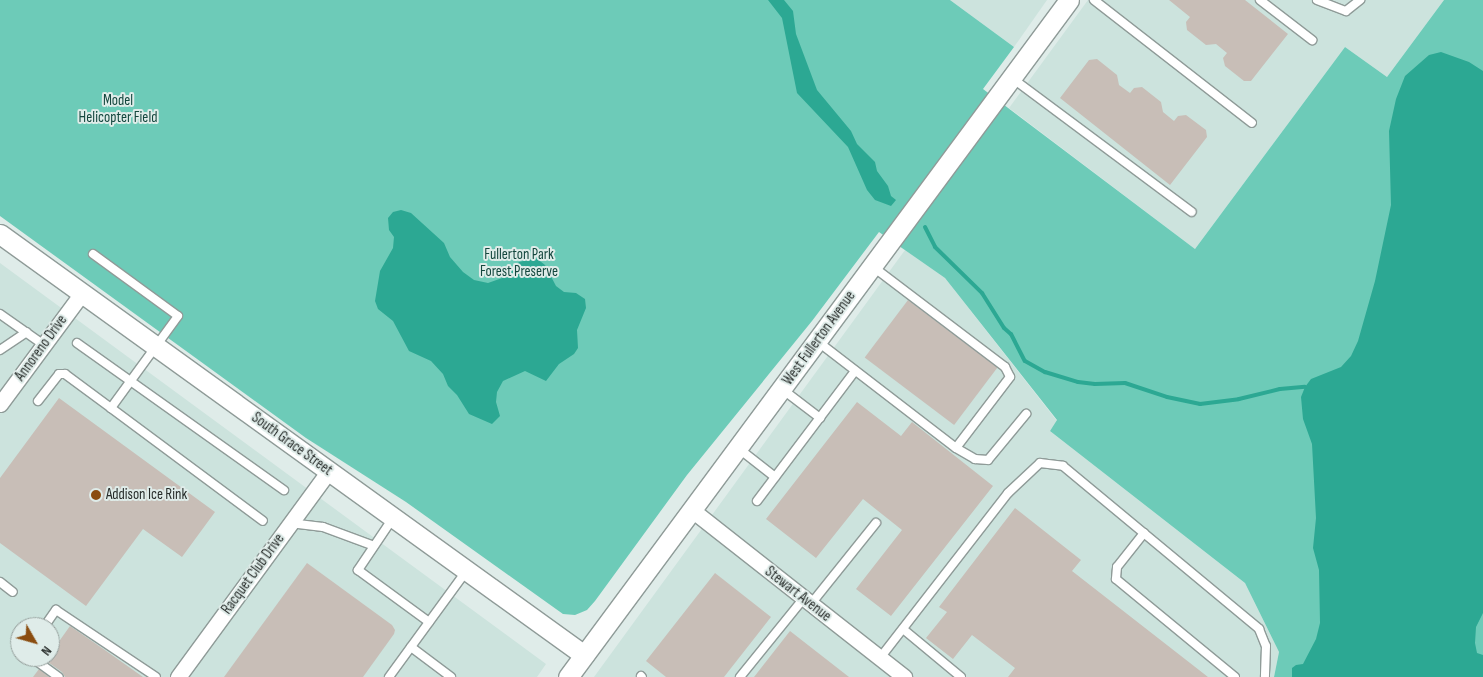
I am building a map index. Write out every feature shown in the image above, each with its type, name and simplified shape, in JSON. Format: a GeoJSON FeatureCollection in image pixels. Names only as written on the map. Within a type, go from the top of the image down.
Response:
{"type":"FeatureCollection","features":[{"type":"Feature","properties":{"kind":"street","name":"West Fullerton Avenue"},"geometry":{"type":"LineString","coordinates":[[568,677],[1069,0]]}},
{"type":"Feature","properties":{"kind":"street","name":"South Grace Street"},"geometry":{"type":"LineString","coordinates":[[0,235],[394,517],[584,656]]}},
{"type":"Feature","properties":{"kind":"street","name":"Annoreno Drive"},"geometry":{"type":"LineString","coordinates":[[0,404],[82,293]]}},
{"type":"Feature","properties":{"kind":"street","name":"Racquet Club Drive"},"geometry":{"type":"LineString","coordinates":[[178,677],[329,471]]}},
{"type":"Feature","properties":{"kind":"street","name":"Stewart Avenue"},"geometry":{"type":"LineString","coordinates":[[692,510],[904,677]]}},
{"type":"Feature","properties":{"kind":"lane"},"geometry":{"type":"LineString","coordinates":[[1094,0],[1252,123]]}},
{"type":"Feature","properties":{"kind":"lane"},"geometry":{"type":"LineString","coordinates":[[1260,0],[1312,40]]}},
{"type":"Feature","properties":{"kind":"lane"},"geometry":{"type":"LineString","coordinates":[[1317,0],[1346,11],[1360,0]]}},
{"type":"Feature","properties":{"kind":"lane"},"geometry":{"type":"LineString","coordinates":[[1012,78],[1192,212]]}},
{"type":"Feature","properties":{"kind":"lane"},"geometry":{"type":"LineString","coordinates":[[93,254],[178,316],[111,408]]}},
{"type":"Feature","properties":{"kind":"lane"},"geometry":{"type":"LineString","coordinates":[[872,266],[1005,367],[1010,378],[956,448]]}},
{"type":"Feature","properties":{"kind":"lane"},"geometry":{"type":"LineString","coordinates":[[0,314],[44,345]]}},
{"type":"Feature","properties":{"kind":"lane"},"geometry":{"type":"LineString","coordinates":[[0,350],[27,332]]}},
{"type":"Feature","properties":{"kind":"lane"},"geometry":{"type":"LineString","coordinates":[[817,341],[956,448],[975,459],[988,460],[1026,414]]}},
{"type":"Feature","properties":{"kind":"lane"},"geometry":{"type":"LineString","coordinates":[[77,343],[284,490]]}},
{"type":"Feature","properties":{"kind":"lane"},"geometry":{"type":"LineString","coordinates":[[756,501],[856,371]]}},
{"type":"Feature","properties":{"kind":"lane"},"geometry":{"type":"LineString","coordinates":[[38,401],[59,374],[65,374],[263,521]]}},
{"type":"Feature","properties":{"kind":"lane"},"geometry":{"type":"LineString","coordinates":[[782,389],[820,418]]}},
{"type":"Feature","properties":{"kind":"lane"},"geometry":{"type":"LineString","coordinates":[[738,448],[775,477]]}},
{"type":"Feature","properties":{"kind":"lane"},"geometry":{"type":"LineString","coordinates":[[880,658],[1008,493],[1040,463],[1063,466],[1259,629],[1266,646],[1265,677]]}},
{"type":"Feature","properties":{"kind":"lane"},"geometry":{"type":"LineString","coordinates":[[394,517],[358,570],[429,622]]}},
{"type":"Feature","properties":{"kind":"lane"},"geometry":{"type":"LineString","coordinates":[[290,523],[323,527],[374,546]]}},
{"type":"Feature","properties":{"kind":"lane"},"geometry":{"type":"LineString","coordinates":[[740,677],[876,523]]}},
{"type":"Feature","properties":{"kind":"lane"},"geometry":{"type":"LineString","coordinates":[[1144,533],[1117,567],[1116,579],[1235,677]]}},
{"type":"Feature","properties":{"kind":"lane"},"geometry":{"type":"LineString","coordinates":[[389,677],[466,570]]}},
{"type":"Feature","properties":{"kind":"lane"},"geometry":{"type":"LineString","coordinates":[[0,582],[12,592]]}},
{"type":"Feature","properties":{"kind":"lane"},"geometry":{"type":"LineString","coordinates":[[51,617],[56,610],[156,677]]}},
{"type":"Feature","properties":{"kind":"lane"},"geometry":{"type":"LineString","coordinates":[[903,629],[961,677]]}},
{"type":"Feature","properties":{"kind":"lane"},"geometry":{"type":"LineString","coordinates":[[410,647],[451,677]]}},
{"type":"Feature","properties":{"kind":"lane"},"geometry":{"type":"LineString","coordinates":[[45,667],[59,677]]}},
{"type":"Feature","properties":{"kind":"shaded area"},"geometry":{"type":"Polygon","coordinates":[[[768,0],[784,0],[793,11],[796,34],[817,90],[851,131],[857,144],[875,162],[877,171],[888,186],[891,196],[896,200],[891,206],[875,200],[867,190],[848,147],[797,93],[782,18],[768,0]]]}},
{"type":"Feature","properties":{"kind":"shaded area"},"geometry":{"type":"Polygon","coordinates":[[[950,0],[1047,0],[1014,47],[950,0]]]}},
{"type":"Feature","properties":{"kind":"shaded area"},"geometry":{"type":"Polygon","coordinates":[[[1088,0],[1444,0],[1387,77],[1345,47],[1195,249],[1009,108],[1088,0]]]}},
{"type":"Feature","properties":{"kind":"shaded area"},"geometry":{"type":"Polygon","coordinates":[[[1441,52],[1469,62],[1483,71],[1483,613],[1476,627],[1475,643],[1477,653],[1483,655],[1483,677],[1292,677],[1292,668],[1303,664],[1316,639],[1320,623],[1319,570],[1313,548],[1316,518],[1312,444],[1303,419],[1301,397],[1311,379],[1341,367],[1351,356],[1358,341],[1375,281],[1391,205],[1389,131],[1396,99],[1405,76],[1429,55],[1441,52]]]}},
{"type":"Feature","properties":{"kind":"shaded area"},"geometry":{"type":"Polygon","coordinates":[[[401,210],[411,213],[444,243],[450,257],[463,272],[474,280],[488,283],[505,277],[519,262],[536,258],[545,265],[556,286],[564,292],[576,293],[585,299],[586,308],[577,330],[578,348],[574,354],[559,364],[546,381],[525,371],[503,381],[497,392],[496,402],[500,416],[492,424],[469,414],[457,395],[448,386],[443,374],[431,361],[409,351],[393,321],[378,309],[375,301],[380,271],[393,248],[394,237],[389,230],[388,218],[393,212],[401,210]]]}},
{"type":"Feature","properties":{"kind":"shaded area"},"geometry":{"type":"Polygon","coordinates":[[[905,250],[945,278],[1057,421],[1050,431],[1245,583],[1279,652],[1274,677],[594,677],[905,250]]]}},
{"type":"Feature","properties":{"kind":"shaded area"},"geometry":{"type":"Polygon","coordinates":[[[0,263],[546,664],[537,677],[0,677],[0,263]]]}},
{"type":"Feature","properties":{"kind":"green space","name":"Fullerton Park Forest Preserve"},"geometry":{"type":"Polygon","coordinates":[[[0,0],[950,0],[1014,47],[983,89],[1195,249],[1345,47],[1387,77],[1444,0],[1483,0],[1483,677],[1274,677],[1279,652],[1245,583],[1050,431],[1057,420],[945,278],[879,232],[812,321],[687,475],[595,601],[587,610],[575,615],[563,614],[406,502],[306,438],[0,216],[0,0]]]}},
{"type":"Feature","properties":{"kind":"building"},"geometry":{"type":"Polygon","coordinates":[[[1169,0],[1245,0],[1288,34],[1251,81],[1244,81],[1225,66],[1223,58],[1227,53],[1216,44],[1206,45],[1187,30],[1186,22],[1190,17],[1169,0]]]}},
{"type":"Feature","properties":{"kind":"building"},"geometry":{"type":"Polygon","coordinates":[[[1097,59],[1117,75],[1119,85],[1130,93],[1134,88],[1142,87],[1161,102],[1163,112],[1174,121],[1178,116],[1186,115],[1206,130],[1207,137],[1170,185],[1060,98],[1089,60],[1097,59]]]}},
{"type":"Feature","properties":{"kind":"building"},"geometry":{"type":"Polygon","coordinates":[[[908,300],[997,367],[954,425],[865,358],[908,300]]]}},
{"type":"Feature","properties":{"kind":"building","name":"Addison Ice Rink"},"geometry":{"type":"Polygon","coordinates":[[[59,398],[215,512],[182,557],[143,529],[86,606],[0,543],[0,478],[59,398]]]}},
{"type":"Feature","properties":{"kind":"building"},"geometry":{"type":"Polygon","coordinates":[[[857,402],[901,436],[912,422],[993,486],[891,616],[856,589],[902,530],[863,499],[816,558],[766,519],[857,402]]]}},
{"type":"Feature","properties":{"kind":"building"},"geometry":{"type":"Polygon","coordinates":[[[1015,508],[1081,560],[1072,571],[1208,677],[1008,677],[1015,668],[972,635],[953,659],[926,638],[947,612],[939,607],[1015,508]]]}},
{"type":"Feature","properties":{"kind":"building"},"geometry":{"type":"Polygon","coordinates":[[[307,563],[392,625],[395,630],[363,677],[224,677],[307,563]]]}},
{"type":"Feature","properties":{"kind":"building"},"geometry":{"type":"Polygon","coordinates":[[[715,573],[771,617],[724,677],[666,677],[646,661],[715,573]]]}},
{"type":"Feature","properties":{"kind":"building"},"geometry":{"type":"Polygon","coordinates":[[[70,626],[143,677],[65,677],[55,667],[60,667],[60,640],[70,626]]]}},
{"type":"Feature","properties":{"kind":"building"},"geometry":{"type":"Polygon","coordinates":[[[790,631],[849,677],[754,677],[790,631]]]}},
{"type":"Feature","properties":{"kind":"building"},"geometry":{"type":"Polygon","coordinates":[[[39,669],[49,677],[33,677],[39,669]]]}},
{"type":"Feature","properties":{"kind":"waterway"},"geometry":{"type":"LineString","coordinates":[[925,227],[935,247],[982,293],[1004,328],[1011,334],[1025,361],[1045,372],[1078,382],[1095,384],[1125,383],[1167,397],[1200,404],[1239,399],[1280,389],[1305,387]]}},
{"type":"Feature","properties":{"kind":"place","name":"Addison Ice Rink"},"geometry":{"type":"Point","coordinates":[96,495]}},
{"type":"Feature","properties":{"kind":"park label","name":"Model Helicopter Field"},"geometry":{"type":"Point","coordinates":[118,108]}}]}
